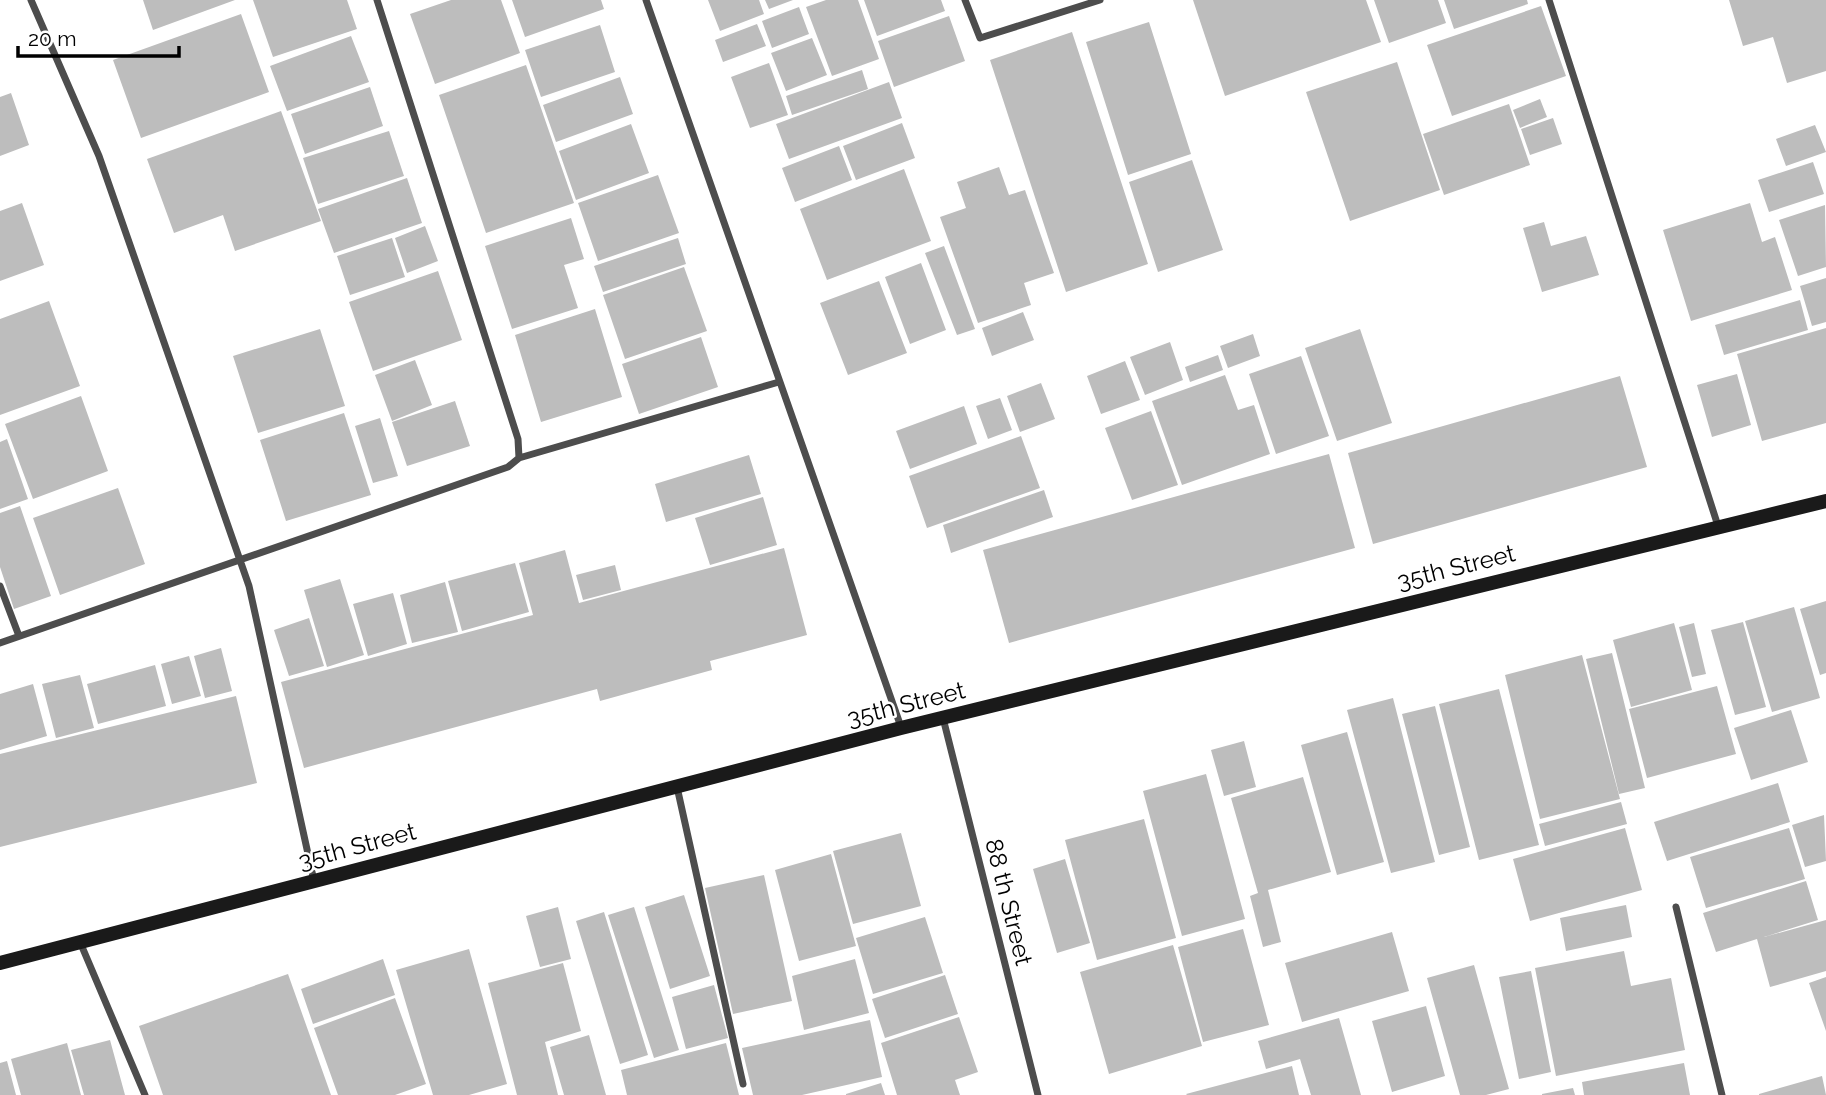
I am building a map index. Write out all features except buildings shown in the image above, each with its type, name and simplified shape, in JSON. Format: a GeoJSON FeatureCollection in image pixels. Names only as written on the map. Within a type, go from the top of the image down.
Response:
{"type":"FeatureCollection","features":[{"type":"Feature","properties":{"kind":"main road","name":"35th Street"},"geometry":{"type":"LineString","coordinates":[[0,963],[901,728],[1826,501]]}},
{"type":"Feature","properties":{"kind":"street"},"geometry":{"type":"LineString","coordinates":[[31,0],[99,156],[249,586],[314,881]]}},
{"type":"Feature","properties":{"kind":"street"},"geometry":{"type":"LineString","coordinates":[[377,0],[518,439],[519,458]]}},
{"type":"Feature","properties":{"kind":"street"},"geometry":{"type":"LineString","coordinates":[[646,0],[901,728]]}},
{"type":"Feature","properties":{"kind":"street"},"geometry":{"type":"LineString","coordinates":[[965,0],[980,38],[1100,0]]}},
{"type":"Feature","properties":{"kind":"street"},"geometry":{"type":"LineString","coordinates":[[1549,0],[1718,526]]}},
{"type":"Feature","properties":{"kind":"street"},"geometry":{"type":"LineString","coordinates":[[0,643],[508,467],[519,458],[779,382]]}},
{"type":"Feature","properties":{"kind":"street"},"geometry":{"type":"LineString","coordinates":[[0,586],[19,636]]}},
{"type":"Feature","properties":{"kind":"street","name":"88 th Street"},"geometry":{"type":"LineString","coordinates":[[943,718],[1038,1095]]}},
{"type":"Feature","properties":{"kind":"street"},"geometry":{"type":"LineString","coordinates":[[677,786],[743,1083]]}},
{"type":"Feature","properties":{"kind":"street"},"geometry":{"type":"LineString","coordinates":[[1676,907],[1722,1095]]}},
{"type":"Feature","properties":{"kind":"street"},"geometry":{"type":"LineString","coordinates":[[80,942],[145,1095]]}}]}
